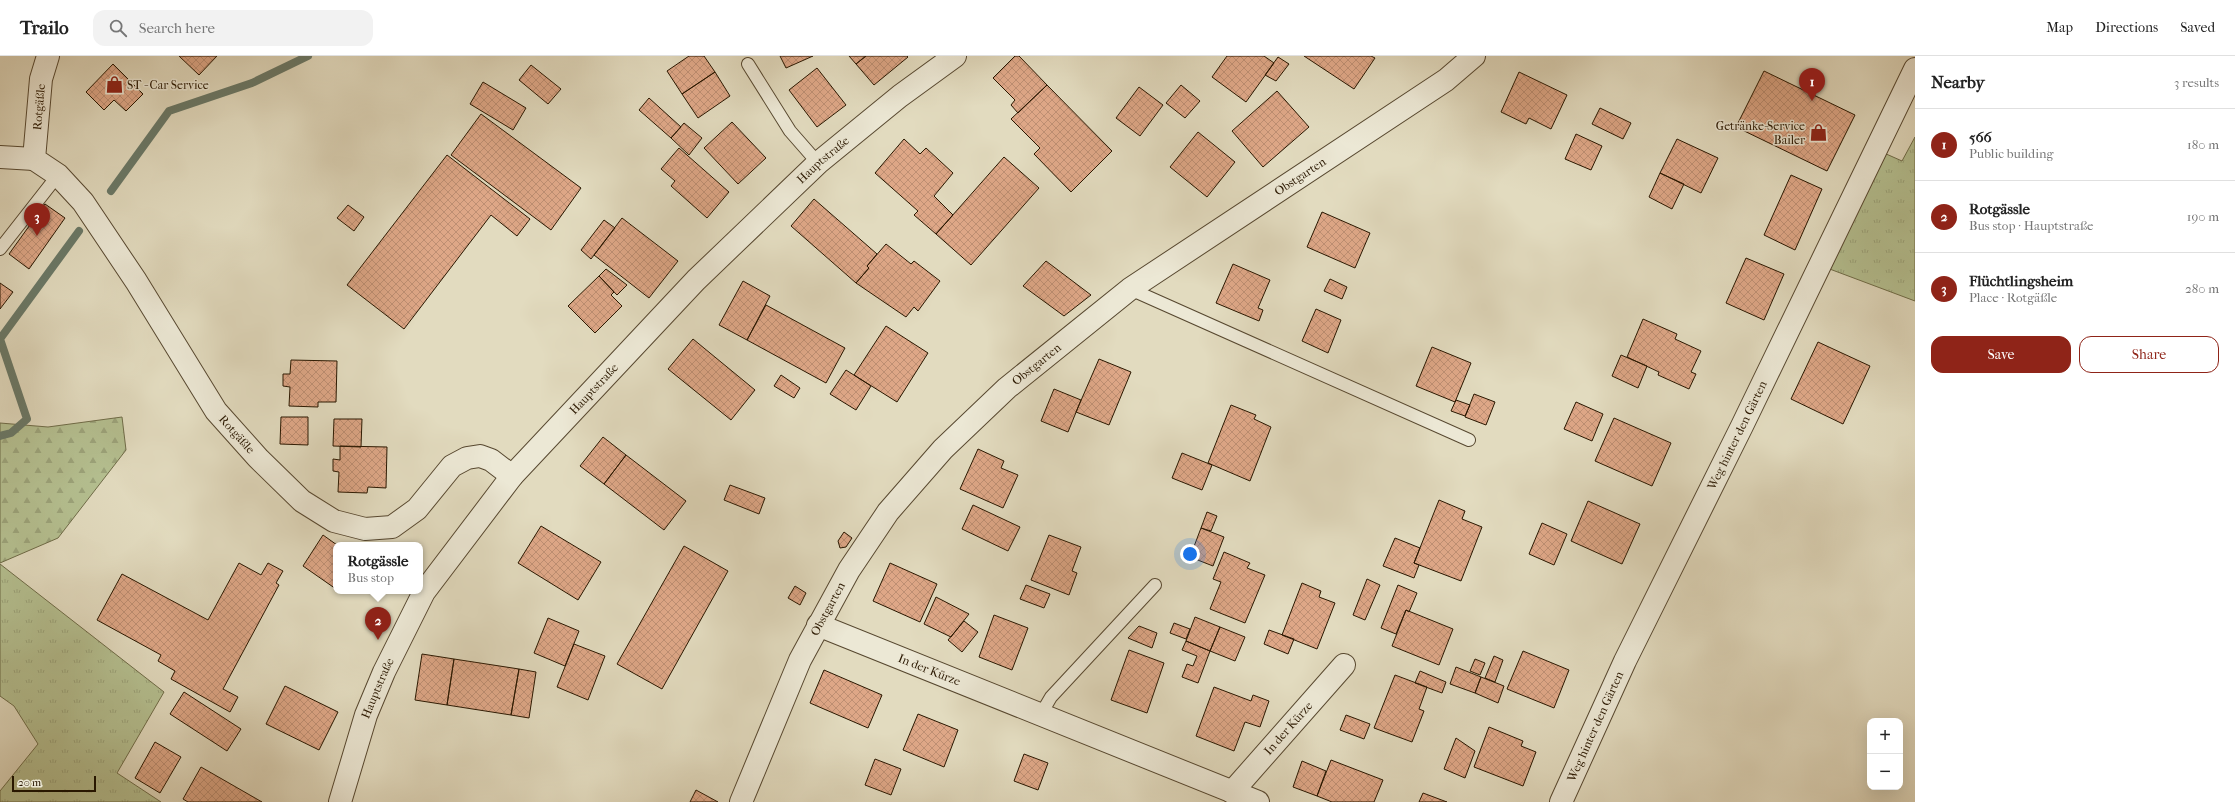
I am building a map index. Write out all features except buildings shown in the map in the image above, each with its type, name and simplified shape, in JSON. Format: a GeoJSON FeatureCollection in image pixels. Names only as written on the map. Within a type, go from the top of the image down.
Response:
{"type":"FeatureCollection","features":[{"type":"Feature","properties":{"kind":"street","name":"Rotgäßle"},"geometry":{"type":"LineString","coordinates":[[48,56],[41,79],[34,159],[58,175],[84,202],[136,281],[216,410],[258,458],[302,500],[334,521],[365,529],[392,527],[417,509],[452,466],[468,458],[480,456],[491,460],[512,476]]}},
{"type":"Feature","properties":{"kind":"street","name":"Hauptstraße"},"geometry":{"type":"LineString","coordinates":[[340,802],[366,715],[384,672],[424,592],[512,476],[696,280],[818,163],[900,96],[955,56]]}},
{"type":"Feature","properties":{"kind":"street","name":"Obstgarten"},"geometry":{"type":"LineString","coordinates":[[741,802],[800,660],[849,570],[888,512],[943,449],[1007,388],[1130,289],[1446,80],[1474,56]]}},
{"type":"Feature","properties":{"kind":"street","name":"Weg hinter den Gärten"},"geometry":{"type":"LineString","coordinates":[[1561,802],[1625,661],[1915,69]]}},
{"type":"Feature","properties":{"kind":"street"},"geometry":{"type":"LineString","coordinates":[[0,157],[34,159]]}},
{"type":"Feature","properties":{"kind":"street","name":"In der Kürze"},"geometry":{"type":"LineString","coordinates":[[818,626],[1258,802]]}},
{"type":"Feature","properties":{"kind":"street","name":"In der Kürze"},"geometry":{"type":"LineString","coordinates":[[1232,792],[1344,665]]}},
{"type":"Feature","properties":{"kind":"lane"},"geometry":{"type":"LineString","coordinates":[[748,64],[790,131],[818,163]]}},
{"type":"Feature","properties":{"kind":"lane"},"geometry":{"type":"LineString","coordinates":[[0,249],[58,175]]}},
{"type":"Feature","properties":{"kind":"lane"},"geometry":{"type":"LineString","coordinates":[[1130,289],[1469,440]]}},
{"type":"Feature","properties":{"kind":"lane"},"geometry":{"type":"LineString","coordinates":[[1041,714],[1051,698],[1155,585]]}},
{"type":"Feature","properties":{"kind":"green space"},"geometry":{"type":"Polygon","coordinates":[[[1915,137],[1915,301],[1827,268],[1884,153],[1902,161],[1915,137]]]}},
{"type":"Feature","properties":{"kind":"green space"},"geometry":{"type":"Polygon","coordinates":[[[122,417],[126,450],[58,538],[0,563],[0,423],[48,427],[122,417]]]}},
{"type":"Feature","properties":{"kind":"green space"},"geometry":{"type":"Polygon","coordinates":[[[0,564],[164,692],[117,773],[161,802],[0,802],[0,791],[38,744],[14,706],[0,696],[0,564]]]}},
{"type":"Feature","properties":{"kind":"waterway"},"geometry":{"type":"LineString","coordinates":[[111,191],[169,111],[252,83],[308,56]]}},
{"type":"Feature","properties":{"kind":"waterway"},"geometry":{"type":"LineString","coordinates":[[0,436],[11,433],[27,419],[0,339],[79,231]]}},
{"type":"Feature","properties":{"kind":"place","name":"ST - Car Service"},"geometry":{"type":"Point","coordinates":[114,85]}},
{"type":"Feature","properties":{"kind":"place","name":"566"},"geometry":{"type":"Point","coordinates":[1812,101]}},
{"type":"Feature","properties":{"kind":"place","name":"Getränke-Service Bailer"},"geometry":{"type":"Point","coordinates":[1818,133]}},
{"type":"Feature","properties":{"kind":"place","name":"Flüchtlingsheim"},"geometry":{"type":"Point","coordinates":[37,236]}},
{"type":"Feature","properties":{"kind":"place","name":"Rotgässle"},"geometry":{"type":"Point","coordinates":[378,640]}}]}
